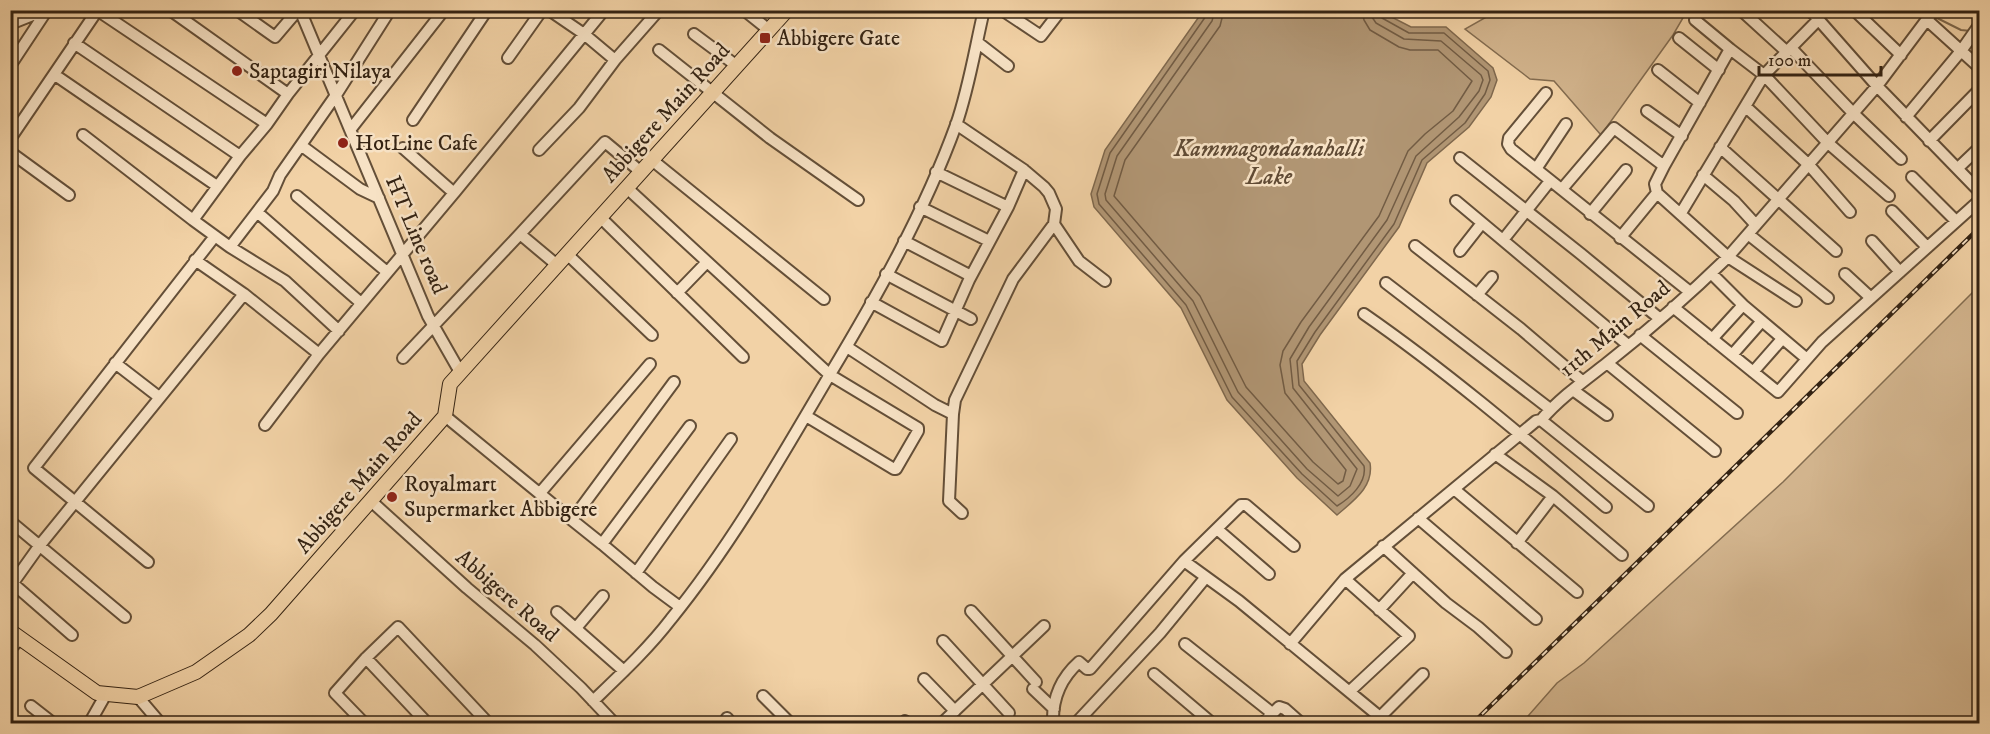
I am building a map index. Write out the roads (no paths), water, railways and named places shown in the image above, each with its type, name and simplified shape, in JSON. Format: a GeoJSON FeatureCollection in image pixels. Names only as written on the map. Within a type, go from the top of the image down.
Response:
{"type":"FeatureCollection","features":[{"type":"Feature","properties":{"kind":"main road","name":"Abbigere Main Road"},"geometry":{"type":"LineString","coordinates":[[14,640],[97,693],[138,697],[196,672],[249,636],[445,417],[450,384],[460,372],[787,10]]}},
{"type":"Feature","properties":{"kind":"street"},"geometry":{"type":"LineString","coordinates":[[10,24],[46,10]]}},
{"type":"Feature","properties":{"kind":"street"},"geometry":{"type":"LineString","coordinates":[[10,66],[46,10]]}},
{"type":"Feature","properties":{"kind":"street"},"geometry":{"type":"LineString","coordinates":[[170,10],[288,94]]}},
{"type":"Feature","properties":{"kind":"street"},"geometry":{"type":"LineString","coordinates":[[237,10],[275,37],[299,10]]}},
{"type":"Feature","properties":{"kind":"street","name":"HT Line road"},"geometry":{"type":"LineString","coordinates":[[299,10],[433,325],[460,372]]}},
{"type":"Feature","properties":{"kind":"street"},"geometry":{"type":"LineString","coordinates":[[193,220],[240,156],[355,10]]}},
{"type":"Feature","properties":{"kind":"street"},"geometry":{"type":"LineString","coordinates":[[230,247],[273,191],[280,175],[336,95],[390,10]]}},
{"type":"Feature","properties":{"kind":"street"},"geometry":{"type":"LineString","coordinates":[[350,130],[444,10]]}},
{"type":"Feature","properties":{"kind":"street"},"geometry":{"type":"LineString","coordinates":[[413,120],[487,10]]}},
{"type":"Feature","properties":{"kind":"street"},"geometry":{"type":"LineString","coordinates":[[508,58],[542,10]]}},
{"type":"Feature","properties":{"kind":"street"},"geometry":{"type":"LineString","coordinates":[[549,10],[584,34],[615,60]]}},
{"type":"Feature","properties":{"kind":"street"},"geometry":{"type":"LineString","coordinates":[[265,425],[319,354],[604,10]]}},
{"type":"Feature","properties":{"kind":"street"},"geometry":{"type":"LineString","coordinates":[[539,150],[579,108],[615,60],[659,10]]}},
{"type":"Feature","properties":{"kind":"street"},"geometry":{"type":"LineString","coordinates":[[744,10],[769,30]]}},
{"type":"Feature","properties":{"kind":"street"},"geometry":{"type":"LineString","coordinates":[[593,701],[624,671],[680,607],[770,477],[847,347],[904,241],[956,124],[984,10]]}},
{"type":"Feature","properties":{"kind":"street"},"geometry":{"type":"LineString","coordinates":[[1002,10],[1041,36],[1061,10]]}},
{"type":"Feature","properties":{"kind":"street"},"geometry":{"type":"LineString","coordinates":[[1741,10],[1789,50],[1901,159]]}},
{"type":"Feature","properties":{"kind":"street"},"geometry":{"type":"LineString","coordinates":[[1810,10],[1877,86],[1980,192]]}},
{"type":"Feature","properties":{"kind":"street"},"geometry":{"type":"LineString","coordinates":[[1854,10],[1900,55]]}},
{"type":"Feature","properties":{"kind":"street"},"geometry":{"type":"LineString","coordinates":[[10,139],[97,11],[267,124]]}},
{"type":"Feature","properties":{"kind":"street"},"geometry":{"type":"LineString","coordinates":[[1930,15],[1961,51],[1980,68]]}},
{"type":"Feature","properties":{"kind":"street","name":"11th Main Road"},"geometry":{"type":"LineString","coordinates":[[1290,644],[1346,579],[1383,546],[1536,421],[1541,420],[1582,381],[1607,363],[1711,273],[1877,86],[1930,15]]}},
{"type":"Feature","properties":{"kind":"street"},"geometry":{"type":"LineString","coordinates":[[1695,20],[1764,75],[1828,143],[1889,196]]}},
{"type":"Feature","properties":{"kind":"street"},"geometry":{"type":"LineString","coordinates":[[1681,213],[1764,75],[1803,32],[1818,20]]}},
{"type":"Feature","properties":{"kind":"street"},"geometry":{"type":"LineString","coordinates":[[1906,117],[1961,51],[1980,24]]}},
{"type":"Feature","properties":{"kind":"street"},"geometry":{"type":"LineString","coordinates":[[694,34],[737,66]]}},
{"type":"Feature","properties":{"kind":"street"},"geometry":{"type":"LineString","coordinates":[[1679,38],[1719,70]]}},
{"type":"Feature","properties":{"kind":"street"},"geometry":{"type":"LineString","coordinates":[[976,42],[1008,66]]}},
{"type":"Feature","properties":{"kind":"street"},"geometry":{"type":"LineString","coordinates":[[74,43],[240,156]]}},
{"type":"Feature","properties":{"kind":"street"},"geometry":{"type":"LineString","coordinates":[[659,50],[770,138],[858,200]]}},
{"type":"Feature","properties":{"kind":"street"},"geometry":{"type":"LineString","coordinates":[[1730,50],[1664,166],[1655,184],[1657,193],[1728,256],[1796,301]]}},
{"type":"Feature","properties":{"kind":"street"},"geometry":{"type":"LineString","coordinates":[[1658,70],[1700,103]]}},
{"type":"Feature","properties":{"kind":"street"},"geometry":{"type":"LineString","coordinates":[[55,75],[218,186]]}},
{"type":"Feature","properties":{"kind":"street"},"geometry":{"type":"LineString","coordinates":[[1929,141],[1980,89]]}},
{"type":"Feature","properties":{"kind":"street"},"geometry":{"type":"LineString","coordinates":[[1546,93],[1509,138],[1508,144],[1511,149],[1690,292]]}},
{"type":"Feature","properties":{"kind":"street"},"geometry":{"type":"LineString","coordinates":[[1746,107],[1809,165],[1850,212]]}},
{"type":"Feature","properties":{"kind":"street"},"geometry":{"type":"LineString","coordinates":[[1647,111],[1682,136]]}},
{"type":"Feature","properties":{"kind":"street"},"geometry":{"type":"LineString","coordinates":[[956,124],[1024,170],[1049,192],[1056,209],[1054,224],[1013,279],[955,400],[950,501],[962,513]]}},
{"type":"Feature","properties":{"kind":"street"},"geometry":{"type":"LineString","coordinates":[[1536,169],[1566,124]]}},
{"type":"Feature","properties":{"kind":"street"},"geometry":{"type":"LineString","coordinates":[[1562,189],[1614,128],[1664,166]]}},
{"type":"Feature","properties":{"kind":"street"},"geometry":{"type":"LineString","coordinates":[[83,135],[230,247],[285,281],[339,331]]}},
{"type":"Feature","properties":{"kind":"street"},"geometry":{"type":"LineString","coordinates":[[403,358],[605,142],[640,172]]}},
{"type":"Feature","properties":{"kind":"street"},"geometry":{"type":"LineString","coordinates":[[302,146],[360,189],[379,198]]}},
{"type":"Feature","properties":{"kind":"street"},"geometry":{"type":"LineString","coordinates":[[1720,147],[1836,251]]}},
{"type":"Feature","properties":{"kind":"street"},"geometry":{"type":"LineString","coordinates":[[1958,168],[1980,147]]}},
{"type":"Feature","properties":{"kind":"street"},"geometry":{"type":"LineString","coordinates":[[403,148],[454,193]]}},
{"type":"Feature","properties":{"kind":"street"},"geometry":{"type":"LineString","coordinates":[[10,152],[69,195]]}},
{"type":"Feature","properties":{"kind":"street"},"geometry":{"type":"LineString","coordinates":[[1460,158],[1659,318]]}},
{"type":"Feature","properties":{"kind":"street"},"geometry":{"type":"LineString","coordinates":[[652,160],[824,299]]}},
{"type":"Feature","properties":{"kind":"street"},"geometry":{"type":"LineString","coordinates":[[871,302],[942,341],[971,276],[1008,207],[1024,170]]}},
{"type":"Feature","properties":{"kind":"street"},"geometry":{"type":"LineString","coordinates":[[1590,214],[1626,170]]}},
{"type":"Feature","properties":{"kind":"street"},"geometry":{"type":"LineString","coordinates":[[936,172],[1008,207]]}},
{"type":"Feature","properties":{"kind":"street"},"geometry":{"type":"LineString","coordinates":[[1703,175],[1734,201],[1756,225]]}},
{"type":"Feature","properties":{"kind":"street"},"geometry":{"type":"LineString","coordinates":[[1912,177],[1956,221]]}},
{"type":"Feature","properties":{"kind":"street"},"geometry":{"type":"LineString","coordinates":[[1503,240],[1550,181]]}},
{"type":"Feature","properties":{"kind":"street"},"geometry":{"type":"LineString","coordinates":[[627,188],[830,375],[918,428],[918,431],[894,469],[806,416]]}},
{"type":"Feature","properties":{"kind":"street"},"geometry":{"type":"LineString","coordinates":[[1620,238],[1657,193]]}},
{"type":"Feature","properties":{"kind":"street"},"geometry":{"type":"LineString","coordinates":[[297,196],[387,272]]}},
{"type":"Feature","properties":{"kind":"street"},"geometry":{"type":"LineString","coordinates":[[1673,307],[1778,392],[1822,342],[1980,200]]}},
{"type":"Feature","properties":{"kind":"street"},"geometry":{"type":"LineString","coordinates":[[1456,201],[1628,345]]}},
{"type":"Feature","properties":{"kind":"street"},"geometry":{"type":"LineString","coordinates":[[920,207],[989,241]]}},
{"type":"Feature","properties":{"kind":"street"},"geometry":{"type":"LineString","coordinates":[[1892,211],[1927,247]]}},
{"type":"Feature","properties":{"kind":"street"},"geometry":{"type":"LineString","coordinates":[[257,212],[361,303]]}},
{"type":"Feature","properties":{"kind":"street"},"geometry":{"type":"LineString","coordinates":[[600,217],[743,357]]}},
{"type":"Feature","properties":{"kind":"street"},"geometry":{"type":"LineString","coordinates":[[1460,251],[1482,223]]}},
{"type":"Feature","properties":{"kind":"street"},"geometry":{"type":"LineString","coordinates":[[1054,224],[1078,261],[1105,281]]}},
{"type":"Feature","properties":{"kind":"street"},"geometry":{"type":"LineString","coordinates":[[520,234],[557,265]]}},
{"type":"Feature","properties":{"kind":"street"},"geometry":{"type":"LineString","coordinates":[[1748,234],[1828,298]]}},
{"type":"Feature","properties":{"kind":"street"},"geometry":{"type":"LineString","coordinates":[[148,562],[34,468],[215,236]]}},
{"type":"Feature","properties":{"kind":"street"},"geometry":{"type":"LineString","coordinates":[[904,241],[971,276]]}},
{"type":"Feature","properties":{"kind":"street"},"geometry":{"type":"LineString","coordinates":[[1872,241],[1900,272]]}},
{"type":"Feature","properties":{"kind":"street"},"geometry":{"type":"LineString","coordinates":[[1415,246],[1582,381]]}},
{"type":"Feature","properties":{"kind":"street"},"geometry":{"type":"LineString","coordinates":[[567,254],[652,335]]}},
{"type":"Feature","properties":{"kind":"street"},"geometry":{"type":"LineString","coordinates":[[195,260],[244,294],[319,354]]}},
{"type":"Feature","properties":{"kind":"street"},"geometry":{"type":"LineString","coordinates":[[677,293],[707,262]]}},
{"type":"Feature","properties":{"kind":"street"},"geometry":{"type":"LineString","coordinates":[[1711,273],[1743,305],[1807,359]]}},
{"type":"Feature","properties":{"kind":"street"},"geometry":{"type":"LineString","coordinates":[[886,274],[971,319]]}},
{"type":"Feature","properties":{"kind":"street"},"geometry":{"type":"LineString","coordinates":[[1845,274],[1871,298]]}},
{"type":"Feature","properties":{"kind":"street"},"geometry":{"type":"LineString","coordinates":[[1477,295],[1492,277]]}},
{"type":"Feature","properties":{"kind":"street"},"geometry":{"type":"LineString","coordinates":[[1386,283],[1550,409]]}},
{"type":"Feature","properties":{"kind":"street"},"geometry":{"type":"LineString","coordinates":[[72,635],[11,584],[40,545],[244,294]]}},
{"type":"Feature","properties":{"kind":"street"},"geometry":{"type":"LineString","coordinates":[[1712,339],[1743,305]]}},
{"type":"Feature","properties":{"kind":"street"},"geometry":{"type":"LineString","coordinates":[[1364,314],[1419,352],[1606,507]]}},
{"type":"Feature","properties":{"kind":"street"},"geometry":{"type":"LineString","coordinates":[[1732,355],[1762,321]]}},
{"type":"Feature","properties":{"kind":"street"},"geometry":{"type":"LineString","coordinates":[[1640,335],[1737,413]]}},
{"type":"Feature","properties":{"kind":"street"},"geometry":{"type":"LineString","coordinates":[[1753,372],[1782,339]]}},
{"type":"Feature","properties":{"kind":"street"},"geometry":{"type":"LineString","coordinates":[[847,347],[953,414]]}},
{"type":"Feature","properties":{"kind":"street"},"geometry":{"type":"LineString","coordinates":[[115,363],[159,397]]}},
{"type":"Feature","properties":{"kind":"street"},"geometry":{"type":"LineString","coordinates":[[1607,363],[1715,451]]}},
{"type":"Feature","properties":{"kind":"street"},"geometry":{"type":"LineString","coordinates":[[540,493],[650,364]]}},
{"type":"Feature","properties":{"kind":"street"},"geometry":{"type":"LineString","coordinates":[[572,520],[674,382]]}},
{"type":"Feature","properties":{"kind":"street"},"geometry":{"type":"LineString","coordinates":[[1573,390],[1607,415]]}},
{"type":"Feature","properties":{"kind":"street"},"geometry":{"type":"LineString","coordinates":[[445,417],[680,607]]}},
{"type":"Feature","properties":{"kind":"street"},"geometry":{"type":"LineString","coordinates":[[1541,420],[1648,506]]}},
{"type":"Feature","properties":{"kind":"street"},"geometry":{"type":"LineString","coordinates":[[602,544],[690,426]]}},
{"type":"Feature","properties":{"kind":"street"},"geometry":{"type":"LineString","coordinates":[[636,573],[731,439]]}},
{"type":"Feature","properties":{"kind":"street"},"geometry":{"type":"LineString","coordinates":[[1495,454],[1553,496],[1622,555]]}},
{"type":"Feature","properties":{"kind":"street"},"geometry":{"type":"LineString","coordinates":[[1454,489],[1576,592]]}},
{"type":"Feature","properties":{"kind":"street"},"geometry":{"type":"LineString","coordinates":[[1516,543],[1553,496]]}},
{"type":"Feature","properties":{"kind":"street","name":"Abbigere Road"},"geometry":{"type":"LineString","coordinates":[[371,501],[467,588],[535,645],[615,723]]}},
{"type":"Feature","properties":{"kind":"street"},"geometry":{"type":"LineString","coordinates":[[1053,723],[1058,690],[1069,671],[1083,666],[1090,669],[1184,561],[1243,504],[1294,546]]}},
{"type":"Feature","properties":{"kind":"street"},"geometry":{"type":"LineString","coordinates":[[1418,518],[1536,619]]}},
{"type":"Feature","properties":{"kind":"street"},"geometry":{"type":"LineString","coordinates":[[10,521],[125,617]]}},
{"type":"Feature","properties":{"kind":"street"},"geometry":{"type":"LineString","coordinates":[[1217,529],[1269,574]]}},
{"type":"Feature","properties":{"kind":"street"},"geometry":{"type":"LineString","coordinates":[[1383,546],[1506,652]]}},
{"type":"Feature","properties":{"kind":"street"},"geometry":{"type":"LineString","coordinates":[[1184,561],[1239,600],[1383,720],[1423,674]]}},
{"type":"Feature","properties":{"kind":"street"},"geometry":{"type":"LineString","coordinates":[[1379,610],[1413,573]]}},
{"type":"Feature","properties":{"kind":"street"},"geometry":{"type":"LineString","coordinates":[[1079,723],[1077,722],[1160,633],[1206,577]]}},
{"type":"Feature","properties":{"kind":"street"},"geometry":{"type":"LineString","coordinates":[[1346,579],[1409,636],[1350,691]]}},
{"type":"Feature","properties":{"kind":"street"},"geometry":{"type":"LineString","coordinates":[[576,628],[603,596]]}},
{"type":"Feature","properties":{"kind":"street"},"geometry":{"type":"LineString","coordinates":[[971,611],[1013,656],[1054,709]]}},
{"type":"Feature","properties":{"kind":"street"},"geometry":{"type":"LineString","coordinates":[[557,612],[624,671]]}},
{"type":"Feature","properties":{"kind":"street"},"geometry":{"type":"LineString","coordinates":[[941,723],[1044,626]]}},
{"type":"Feature","properties":{"kind":"street"},"geometry":{"type":"LineString","coordinates":[[365,723],[335,693],[366,658],[399,627],[489,723]]}},
{"type":"Feature","properties":{"kind":"street"},"geometry":{"type":"LineString","coordinates":[[943,641],[1009,713]]}},
{"type":"Feature","properties":{"kind":"street"},"geometry":{"type":"LineString","coordinates":[[1185,644],[1272,713]]}},
{"type":"Feature","properties":{"kind":"street"},"geometry":{"type":"LineString","coordinates":[[366,658],[428,723]]}},
{"type":"Feature","properties":{"kind":"street"},"geometry":{"type":"LineString","coordinates":[[1154,674],[1213,723]]}},
{"type":"Feature","properties":{"kind":"street"},"geometry":{"type":"LineString","coordinates":[[924,679],[955,711]]}},
{"type":"Feature","properties":{"kind":"street"},"geometry":{"type":"LineString","coordinates":[[89,723],[106,694]]}},
{"type":"Feature","properties":{"kind":"street"},"geometry":{"type":"LineString","coordinates":[[763,696],[791,723]]}},
{"type":"Feature","properties":{"kind":"street"},"geometry":{"type":"LineString","coordinates":[[138,697],[161,723]]}},
{"type":"Feature","properties":{"kind":"street"},"geometry":{"type":"LineString","coordinates":[[32,706],[54,723]]}},
{"type":"Feature","properties":{"kind":"street"},"geometry":{"type":"LineString","coordinates":[[1262,723],[1279,707],[1302,723]]}},
{"type":"Feature","properties":{"kind":"water","name":"Kammagondanahalli Lake"},"geometry":{"type":"Polygon","coordinates":[[[1203,11],[1380,11],[1411,27],[1446,27],[1493,68],[1497,80],[1491,97],[1469,127],[1427,163],[1399,227],[1320,335],[1302,364],[1304,381],[1370,463],[1366,486],[1356,499],[1337,515],[1297,478],[1227,400],[1181,308],[1094,207],[1091,194],[1105,150],[1203,11]]]}},
{"type":"Feature","properties":{"kind":"waterway"},"geometry":{"type":"LineString","coordinates":[[1935,17],[1961,30],[1971,31]]}},
{"type":"Feature","properties":{"kind":"railway"},"geometry":{"type":"LineString","coordinates":[[1472,724],[1980,227]]}},
{"type":"Feature","properties":{"kind":"place","name":"Abbigere Gate"},"geometry":{"type":"Point","coordinates":[765,38]}},
{"type":"Feature","properties":{"kind":"place","name":"Saptagiri Nilaya"},"geometry":{"type":"Point","coordinates":[237,71]}},
{"type":"Feature","properties":{"kind":"place","name":"HotLine Cafe"},"geometry":{"type":"Point","coordinates":[343,143]}},
{"type":"Feature","properties":{"kind":"place","name":"Royalmart Supermarket Abbigere"},"geometry":{"type":"Point","coordinates":[392,497]}}]}
